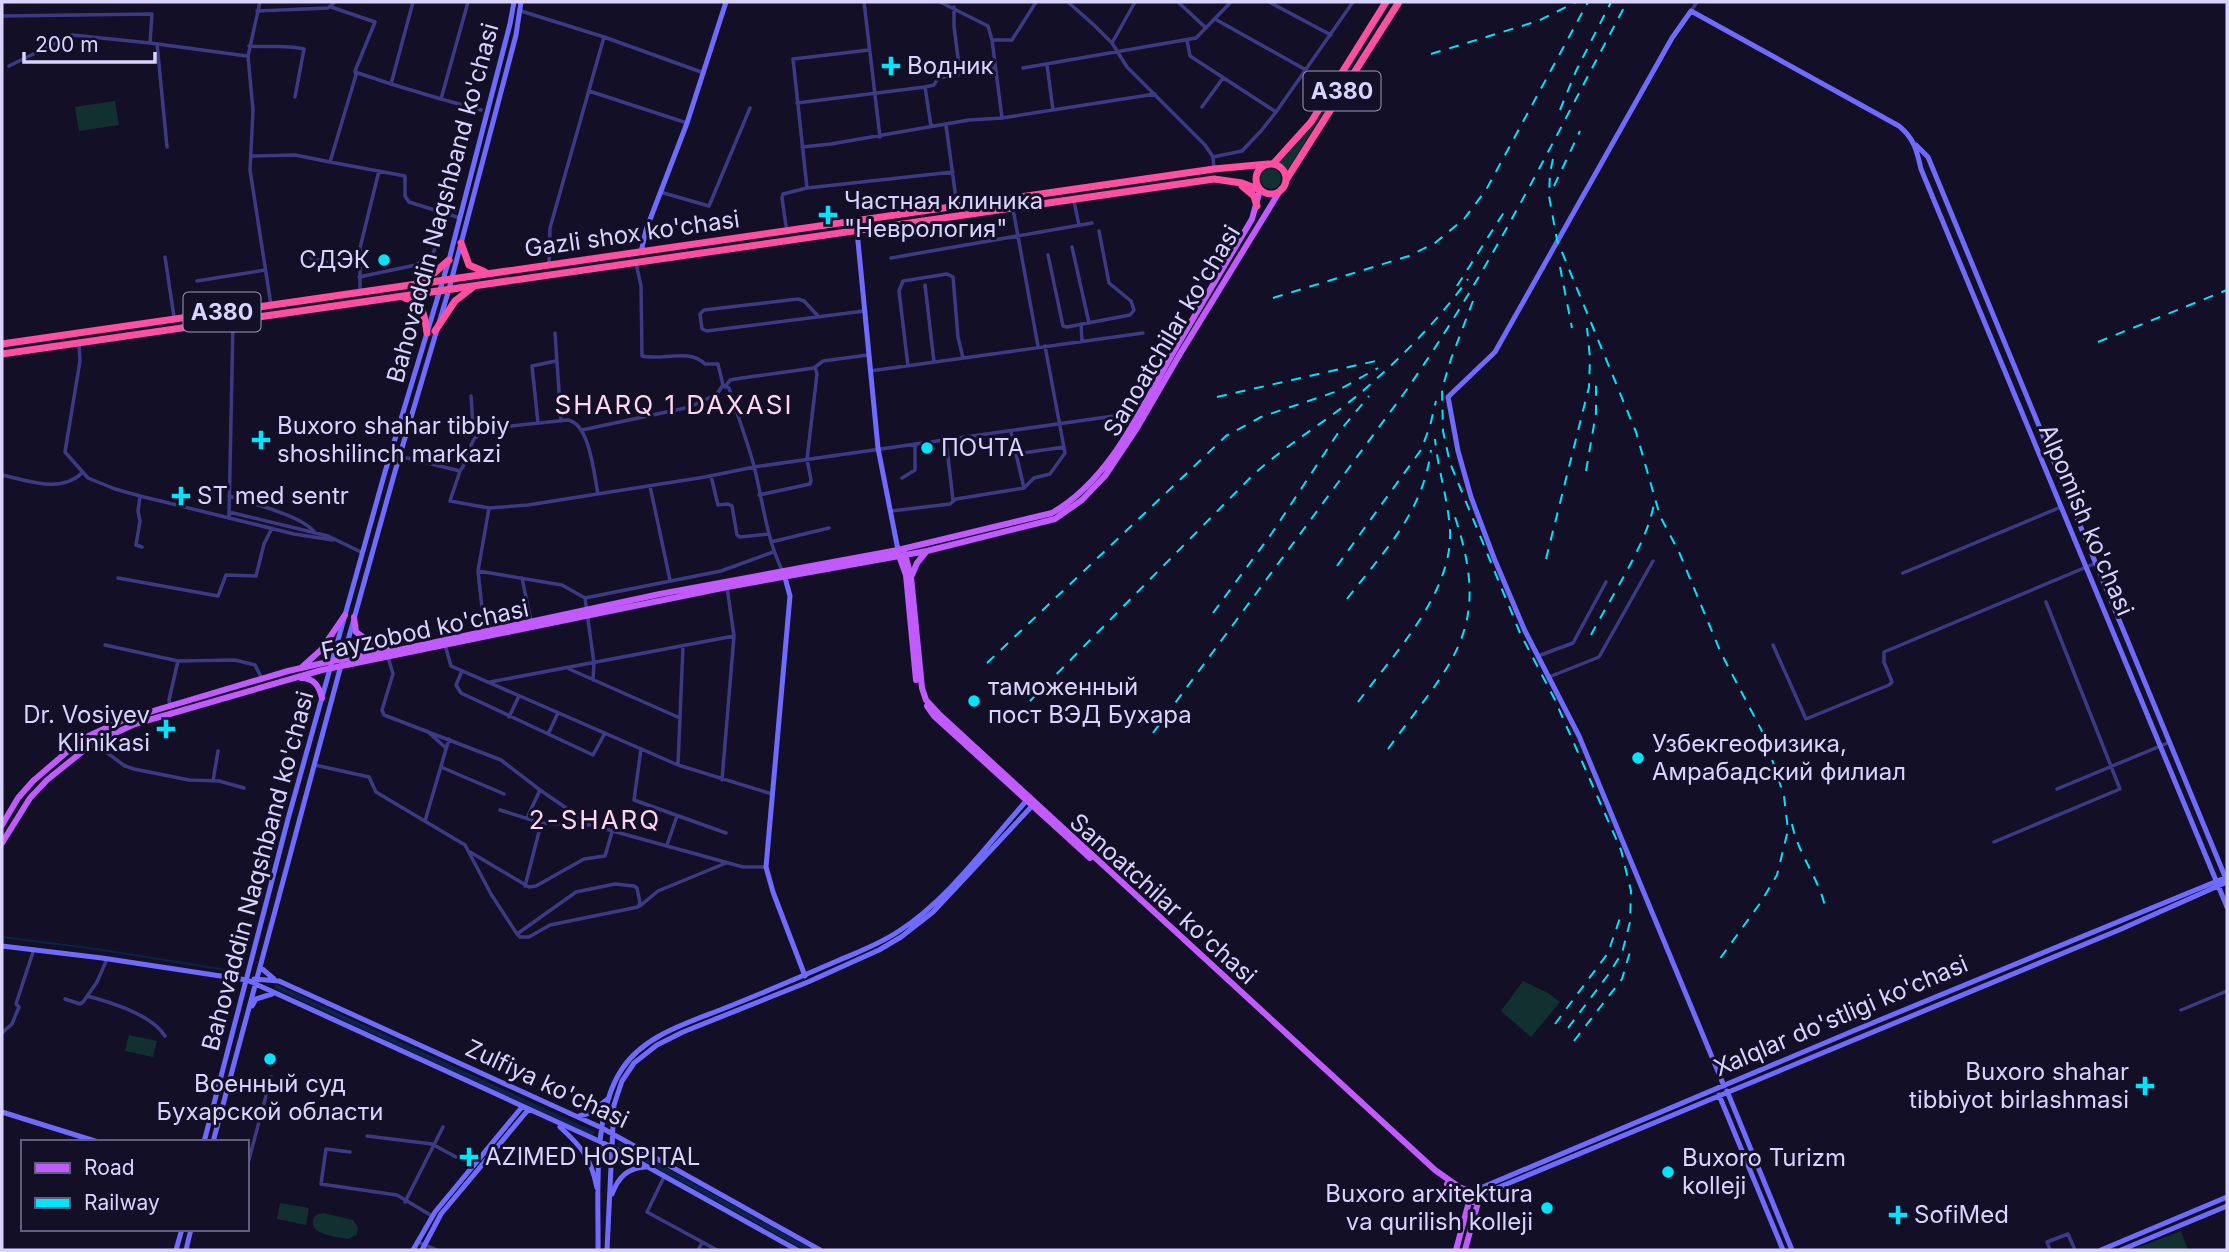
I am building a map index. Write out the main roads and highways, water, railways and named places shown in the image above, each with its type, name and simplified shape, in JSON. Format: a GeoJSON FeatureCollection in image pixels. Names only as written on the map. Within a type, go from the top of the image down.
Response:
{"type":"FeatureCollection","features":[{"type":"Feature","properties":{"kind":"highway","name":"A380"},"geometry":{"type":"LineString","coordinates":[[1286,180],[1399,2]]}},
{"type":"Feature","properties":{"kind":"highway","name":"A380"},"geometry":{"type":"LineString","coordinates":[[1270,164],[1303,133],[1383,4]]}},
{"type":"Feature","properties":{"kind":"highway"},"geometry":{"type":"LineString","coordinates":[[1323,90],[1324,101]]}},
{"type":"Feature","properties":{"kind":"highway"},"geometry":{"type":"LineString","coordinates":[[1270,164],[1283,169],[1286,180],[1281,189],[1271,193],[1260,190],[1257,175],[1259,170],[1270,164]]}},
{"type":"Feature","properties":{"kind":"highway","name":"Gazli shox ko'chasi"},"geometry":{"type":"LineString","coordinates":[[2,344],[1214,169],[1270,164]]}},
{"type":"Feature","properties":{"kind":"highway","name":"Gazli shox ko'chasi"},"geometry":{"type":"LineString","coordinates":[[2,354],[1214,179],[1236,182],[1260,190]]}},
{"type":"Feature","properties":{"kind":"highway"},"geometry":{"type":"LineString","coordinates":[[1236,182],[1254,196],[1257,206]]}},
{"type":"Feature","properties":{"kind":"highway"},"geometry":{"type":"LineString","coordinates":[[461,243],[469,265],[488,273]]}},
{"type":"Feature","properties":{"kind":"highway"},"geometry":{"type":"LineString","coordinates":[[414,284],[434,273],[449,260]]}},
{"type":"Feature","properties":{"kind":"highway"},"geometry":{"type":"LineString","coordinates":[[400,297],[420,305],[431,332],[456,301],[477,285]]}},
{"type":"Feature","properties":{"kind":"main road","name":"Bahovaddin Naqshband ko'chasi"},"geometry":{"type":"LineString","coordinates":[[214,1140],[399,456],[439,290],[510,24],[513,2]]}},
{"type":"Feature","properties":{"kind":"main road","name":"Bahovaddin Naqshband ko'chasi"},"geometry":{"type":"LineString","coordinates":[[205,1140],[385,472],[431,332],[449,289],[522,2]]}},
{"type":"Feature","properties":{"kind":"main road"},"geometry":{"type":"LineString","coordinates":[[641,252],[646,230],[687,123],[726,2]]}},
{"type":"Feature","properties":{"kind":"main road","name":"Alpomish ko'chasi"},"geometry":{"type":"LineString","coordinates":[[1724,1086],[1580,736],[1538,656],[1494,558],[1458,451],[1448,397],[1495,352],[1672,38],[1691,11],[1899,126],[1928,157],[2227,880]]}},
{"type":"Feature","properties":{"kind":"main road","name":"Alpomish ko'chasi"},"geometry":{"type":"LineString","coordinates":[[1916,145],[1921,169],[2227,908]]}},
{"type":"Feature","properties":{"kind":"main road","name":"Sanoatchilar ko'chasi"},"geometry":{"type":"LineString","coordinates":[[901,554],[926,542],[1024,521],[1058,509],[1093,480],[1133,424],[1281,189]]}},
{"type":"Feature","properties":{"kind":"main road"},"geometry":{"type":"LineString","coordinates":[[1177,352],[1252,219],[1260,190]]}},
{"type":"Feature","properties":{"kind":"main road"},"geometry":{"type":"LineString","coordinates":[[857,231],[878,448],[901,554]]}},
{"type":"Feature","properties":{"kind":"main road","name":"Sanoatchilar ko'chasi"},"geometry":{"type":"LineString","coordinates":[[901,554],[928,551],[1055,519],[1082,500],[1105,476],[1137,428],[1177,352]]}},
{"type":"Feature","properties":{"kind":"main road"},"geometry":{"type":"LineString","coordinates":[[391,454],[399,456]]}},
{"type":"Feature","properties":{"kind":"main road"},"geometry":{"type":"LineString","coordinates":[[385,472],[394,475]]}},
{"type":"Feature","properties":{"kind":"main road"},"geometry":{"type":"LineString","coordinates":[[909,566],[926,542]]}},
{"type":"Feature","properties":{"kind":"main road"},"geometry":{"type":"LineString","coordinates":[[909,576],[928,551]]}},
{"type":"Feature","properties":{"kind":"main road","name":"Sanoatchilar ko'chasi"},"geometry":{"type":"LineString","coordinates":[[901,554],[909,566],[919,671],[926,700],[1031,801],[1431,1171],[1469,1201],[1478,1203]]}},
{"type":"Feature","properties":{"kind":"main road","name":"Sanoatchilar ko'chasi"},"geometry":{"type":"LineString","coordinates":[[901,554],[909,576]]}},
{"type":"Feature","properties":{"kind":"main road","name":"Fayzobod ko'chasi"},"geometry":{"type":"LineString","coordinates":[[2,825],[18,798],[33,781],[82,739],[121,721],[170,706],[301,668],[388,656],[586,612],[901,554]]}},
{"type":"Feature","properties":{"kind":"main road"},"geometry":{"type":"LineString","coordinates":[[586,612],[784,575],[790,596],[766,867],[806,978]]}},
{"type":"Feature","properties":{"kind":"main road"},"geometry":{"type":"LineString","coordinates":[[301,668],[321,650],[345,615]]}},
{"type":"Feature","properties":{"kind":"main road"},"geometry":{"type":"LineString","coordinates":[[354,617],[356,632],[379,648],[394,651]]}},
{"type":"Feature","properties":{"kind":"main road"},"geometry":{"type":"LineString","coordinates":[[342,662],[444,643]]}},
{"type":"Feature","properties":{"kind":"main road","name":"Fayzobod ko'chasi"},"geometry":{"type":"LineString","coordinates":[[2,843],[30,798],[93,743],[135,724],[296,678],[331,664]]}},
{"type":"Feature","properties":{"kind":"main road"},"geometry":{"type":"LineString","coordinates":[[296,678],[314,681],[322,698]]}},
{"type":"Feature","properties":{"kind":"main road"},"geometry":{"type":"LineString","coordinates":[[607,1250],[614,1105],[622,1081],[631,1067],[647,1052],[683,1032],[883,941],[915,920],[943,895],[1031,801]]}},
{"type":"Feature","properties":{"kind":"main road","name":"Sanoatchilar ko'chasi"},"geometry":{"type":"LineString","coordinates":[[1031,801],[1435,1170],[1452,1183],[1480,1195]]}},
{"type":"Feature","properties":{"kind":"main road","name":"Xalqlar do'stligi ko'chasi"},"geometry":{"type":"LineString","coordinates":[[1471,1192],[2227,880]]}},
{"type":"Feature","properties":{"kind":"main road","name":"Xalqlar do'stligi ko'chasi"},"geometry":{"type":"LineString","coordinates":[[1480,1195],[2119,930],[2217,883]]}},
{"type":"Feature","properties":{"kind":"main road"},"geometry":{"type":"LineString","coordinates":[[2,946],[256,981]]}},
{"type":"Feature","properties":{"kind":"main road"},"geometry":{"type":"LineString","coordinates":[[260,967],[274,979]]}},
{"type":"Feature","properties":{"kind":"main road"},"geometry":{"type":"LineString","coordinates":[[598,1250],[602,1128],[609,1098],[629,1059],[648,1042],[681,1026],[806,978]]}},
{"type":"Feature","properties":{"kind":"main road","name":"Zulfiya ko'chasi"},"geometry":{"type":"LineString","coordinates":[[256,981],[274,979],[577,1116],[820,1250]]}},
{"type":"Feature","properties":{"kind":"main road","name":"Zulfiya ko'chasi"},"geometry":{"type":"LineString","coordinates":[[256,981],[274,994],[612,1147],[797,1250]]}},
{"type":"Feature","properties":{"kind":"main road"},"geometry":{"type":"LineString","coordinates":[[248,1011],[256,999],[274,994]]}},
{"type":"Feature","properties":{"kind":"main road"},"geometry":{"type":"LineString","coordinates":[[1724,1086],[1792,1250]]}},
{"type":"Feature","properties":{"kind":"main road"},"geometry":{"type":"LineString","coordinates":[[1716,1089],[1783,1250]]}},
{"type":"Feature","properties":{"kind":"main road"},"geometry":{"type":"LineString","coordinates":[[577,1116],[590,1113],[609,1098]]}},
{"type":"Feature","properties":{"kind":"main road"},"geometry":{"type":"LineString","coordinates":[[413,1250],[436,1214],[525,1109]]}},
{"type":"Feature","properties":{"kind":"main road"},"geometry":{"type":"LineString","coordinates":[[2,1112],[91,1140]]}},
{"type":"Feature","properties":{"kind":"main road"},"geometry":{"type":"LineString","coordinates":[[555,1122],[586,1154],[593,1167],[599,1197]]}},
{"type":"Feature","properties":{"kind":"main road"},"geometry":{"type":"LineString","coordinates":[[609,1200],[623,1175],[640,1167],[648,1167]]}},
{"type":"Feature","properties":{"kind":"main road"},"geometry":{"type":"LineString","coordinates":[[1456,1250],[1471,1192]]}},
{"type":"Feature","properties":{"kind":"main road"},"geometry":{"type":"LineString","coordinates":[[1465,1250],[1480,1195]]}},
{"type":"Feature","properties":{"kind":"main road"},"geometry":{"type":"LineString","coordinates":[[2120,1250],[2227,1197]]}},
{"type":"Feature","properties":{"kind":"main road"},"geometry":{"type":"LineString","coordinates":[[2101,1250],[2137,1240],[2227,1206]]}},
{"type":"Feature","properties":{"kind":"main road"},"geometry":{"type":"LineString","coordinates":[[424,1248],[436,1214]]}},
{"type":"Feature","properties":{"kind":"main road"},"geometry":{"type":"LineString","coordinates":[[176,1250],[181,1231]]}},
{"type":"Feature","properties":{"kind":"main road"},"geometry":{"type":"LineString","coordinates":[[186,1250],[191,1231]]}},
{"type":"Feature","properties":{"kind":"main road"},"geometry":{"type":"LineString","coordinates":[[1777,1236],[1784,1232]]}},
{"type":"Feature","properties":{"kind":"waterway"},"geometry":{"type":"LineString","coordinates":[[2,937],[239,972]]}},
{"type":"Feature","properties":{"kind":"waterway"},"geometry":{"type":"LineString","coordinates":[[277,987],[592,1133]]}},
{"type":"Feature","properties":{"kind":"waterway"},"geometry":{"type":"LineString","coordinates":[[620,1145],[809,1250]]}},
{"type":"Feature","properties":{"kind":"railway"},"geometry":{"type":"LineString","coordinates":[[1431,54],[1538,21],[1576,2]]}},
{"type":"Feature","properties":{"kind":"railway"},"geometry":{"type":"LineString","coordinates":[[1273,298],[1409,256],[1435,243],[1464,219],[1486,190],[1588,2]]}},
{"type":"Feature","properties":{"kind":"railway"},"geometry":{"type":"LineString","coordinates":[[1560,110],[1576,71],[1611,2]]}},
{"type":"Feature","properties":{"kind":"railway"},"geometry":{"type":"LineString","coordinates":[[1153,733],[1405,392],[1436,346],[1495,250],[1627,2]]}},
{"type":"Feature","properties":{"kind":"railway"},"geometry":{"type":"LineString","coordinates":[[1554,186],[1580,131]]}},
{"type":"Feature","properties":{"kind":"railway"},"geometry":{"type":"LineString","coordinates":[[1553,159],[1549,196],[1557,240],[1636,432],[1660,516],[1679,552],[1721,653],[1764,735],[1784,796],[1788,830],[1777,875],[1719,960]]}},
{"type":"Feature","properties":{"kind":"railway"},"geometry":{"type":"LineString","coordinates":[[1457,286],[1506,209]]}},
{"type":"Feature","properties":{"kind":"railway"},"geometry":{"type":"LineString","coordinates":[[1560,267],[1572,328]]}},
{"type":"Feature","properties":{"kind":"railway"},"geometry":{"type":"LineString","coordinates":[[1030,701],[1251,477],[1358,395],[1402,355],[1431,325],[1468,279]]}},
{"type":"Feature","properties":{"kind":"railway"},"geometry":{"type":"LineString","coordinates":[[2098,342],[2227,290]]}},
{"type":"Feature","properties":{"kind":"railway"},"geometry":{"type":"LineString","coordinates":[[1473,301],[1442,389],[1443,431],[1450,463],[1520,633],[1554,698],[1621,850],[1631,891],[1630,922],[1622,953],[1565,1032]]}},
{"type":"Feature","properties":{"kind":"railway"},"geometry":{"type":"LineString","coordinates":[[1546,559],[1589,387],[1587,328]]}},
{"type":"Feature","properties":{"kind":"railway"},"geometry":{"type":"LineString","coordinates":[[1217,397],[1380,360]]}},
{"type":"Feature","properties":{"kind":"railway"},"geometry":{"type":"LineString","coordinates":[[987,663],[1226,436],[1261,417],[1335,392],[1378,368]]}},
{"type":"Feature","properties":{"kind":"railway"},"geometry":{"type":"LineString","coordinates":[[1586,471],[1596,413],[1596,385]]}},
{"type":"Feature","properties":{"kind":"railway"},"geometry":{"type":"LineString","coordinates":[[1213,613],[1272,533],[1338,433],[1369,396]]}},
{"type":"Feature","properties":{"kind":"railway"},"geometry":{"type":"LineString","coordinates":[[1337,566],[1421,450],[1436,401]]}},
{"type":"Feature","properties":{"kind":"railway"},"geometry":{"type":"LineString","coordinates":[[1358,702],[1419,622],[1442,577],[1450,530],[1435,439]]}},
{"type":"Feature","properties":{"kind":"railway"},"geometry":{"type":"LineString","coordinates":[[1347,599],[1388,547],[1411,512],[1427,473],[1431,450]]}},
{"type":"Feature","properties":{"kind":"railway"},"geometry":{"type":"LineString","coordinates":[[1591,635],[1637,551],[1654,502]]}},
{"type":"Feature","properties":{"kind":"railway"},"geometry":{"type":"LineString","coordinates":[[1388,749],[1431,692],[1460,643],[1467,617],[1470,589],[1466,556],[1455,517]]}},
{"type":"Feature","properties":{"kind":"railway"},"geometry":{"type":"LineString","coordinates":[[1792,824],[1825,906]]}},
{"type":"Feature","properties":{"kind":"railway"},"geometry":{"type":"LineString","coordinates":[[1555,1024],[1608,953],[1621,915]]}},
{"type":"Feature","properties":{"kind":"railway"},"geometry":{"type":"LineString","coordinates":[[1574,1041],[1622,979],[1632,945]]}},
{"type":"Feature","properties":{"kind":"place","name":"Водник"},"geometry":{"type":"Point","coordinates":[891,66]}},
{"type":"Feature","properties":{"kind":"place","name":"Частная клиника \"Неврология\""},"geometry":{"type":"Point","coordinates":[828,215]}},
{"type":"Feature","properties":{"kind":"place","name":"СДЭК"},"geometry":{"type":"Point","coordinates":[384,260]}},
{"type":"Feature","properties":{"kind":"place","name":"Buxoro shahar tibbiy shoshilinch markazi"},"geometry":{"type":"Point","coordinates":[261,440]}},
{"type":"Feature","properties":{"kind":"place","name":"ПОЧТА"},"geometry":{"type":"Point","coordinates":[927,448]}},
{"type":"Feature","properties":{"kind":"place","name":"ST med sentr"},"geometry":{"type":"Point","coordinates":[181,496]}},
{"type":"Feature","properties":{"kind":"place","name":"таможенный пост ВЭД Бухара"},"geometry":{"type":"Point","coordinates":[974,701]}},
{"type":"Feature","properties":{"kind":"place","name":"Dr. Vosiyev Klinikasi"},"geometry":{"type":"Point","coordinates":[166,729]}},
{"type":"Feature","properties":{"kind":"place","name":"Узбекгеофизика, Амрабадский филиал"},"geometry":{"type":"Point","coordinates":[1638,758]}},
{"type":"Feature","properties":{"kind":"place","name":"Военный суд Бухарской области"},"geometry":{"type":"Point","coordinates":[270,1059]}},
{"type":"Feature","properties":{"kind":"place","name":"Buxoro shahar tibbiyot birlashmasi"},"geometry":{"type":"Point","coordinates":[2145,1086]}},
{"type":"Feature","properties":{"kind":"place","name":"AZIMED HOSPITAL"},"geometry":{"type":"Point","coordinates":[469,1157]}},
{"type":"Feature","properties":{"kind":"place","name":"Buxoro Turizm kolleji"},"geometry":{"type":"Point","coordinates":[1668,1172]}},
{"type":"Feature","properties":{"kind":"place","name":"Buxoro arxitektura va qurilish kolleji"},"geometry":{"type":"Point","coordinates":[1547,1208]}},
{"type":"Feature","properties":{"kind":"place","name":"SofiMed"},"geometry":{"type":"Point","coordinates":[1898,1215]}},
{"type":"Feature","properties":{"kind":"district","name":"SHARQ 1 DAXASI"},"geometry":{"type":"Point","coordinates":[674,405]}},
{"type":"Feature","properties":{"kind":"district","name":"2-SHARQ"},"geometry":{"type":"Point","coordinates":[595,820]}}]}
